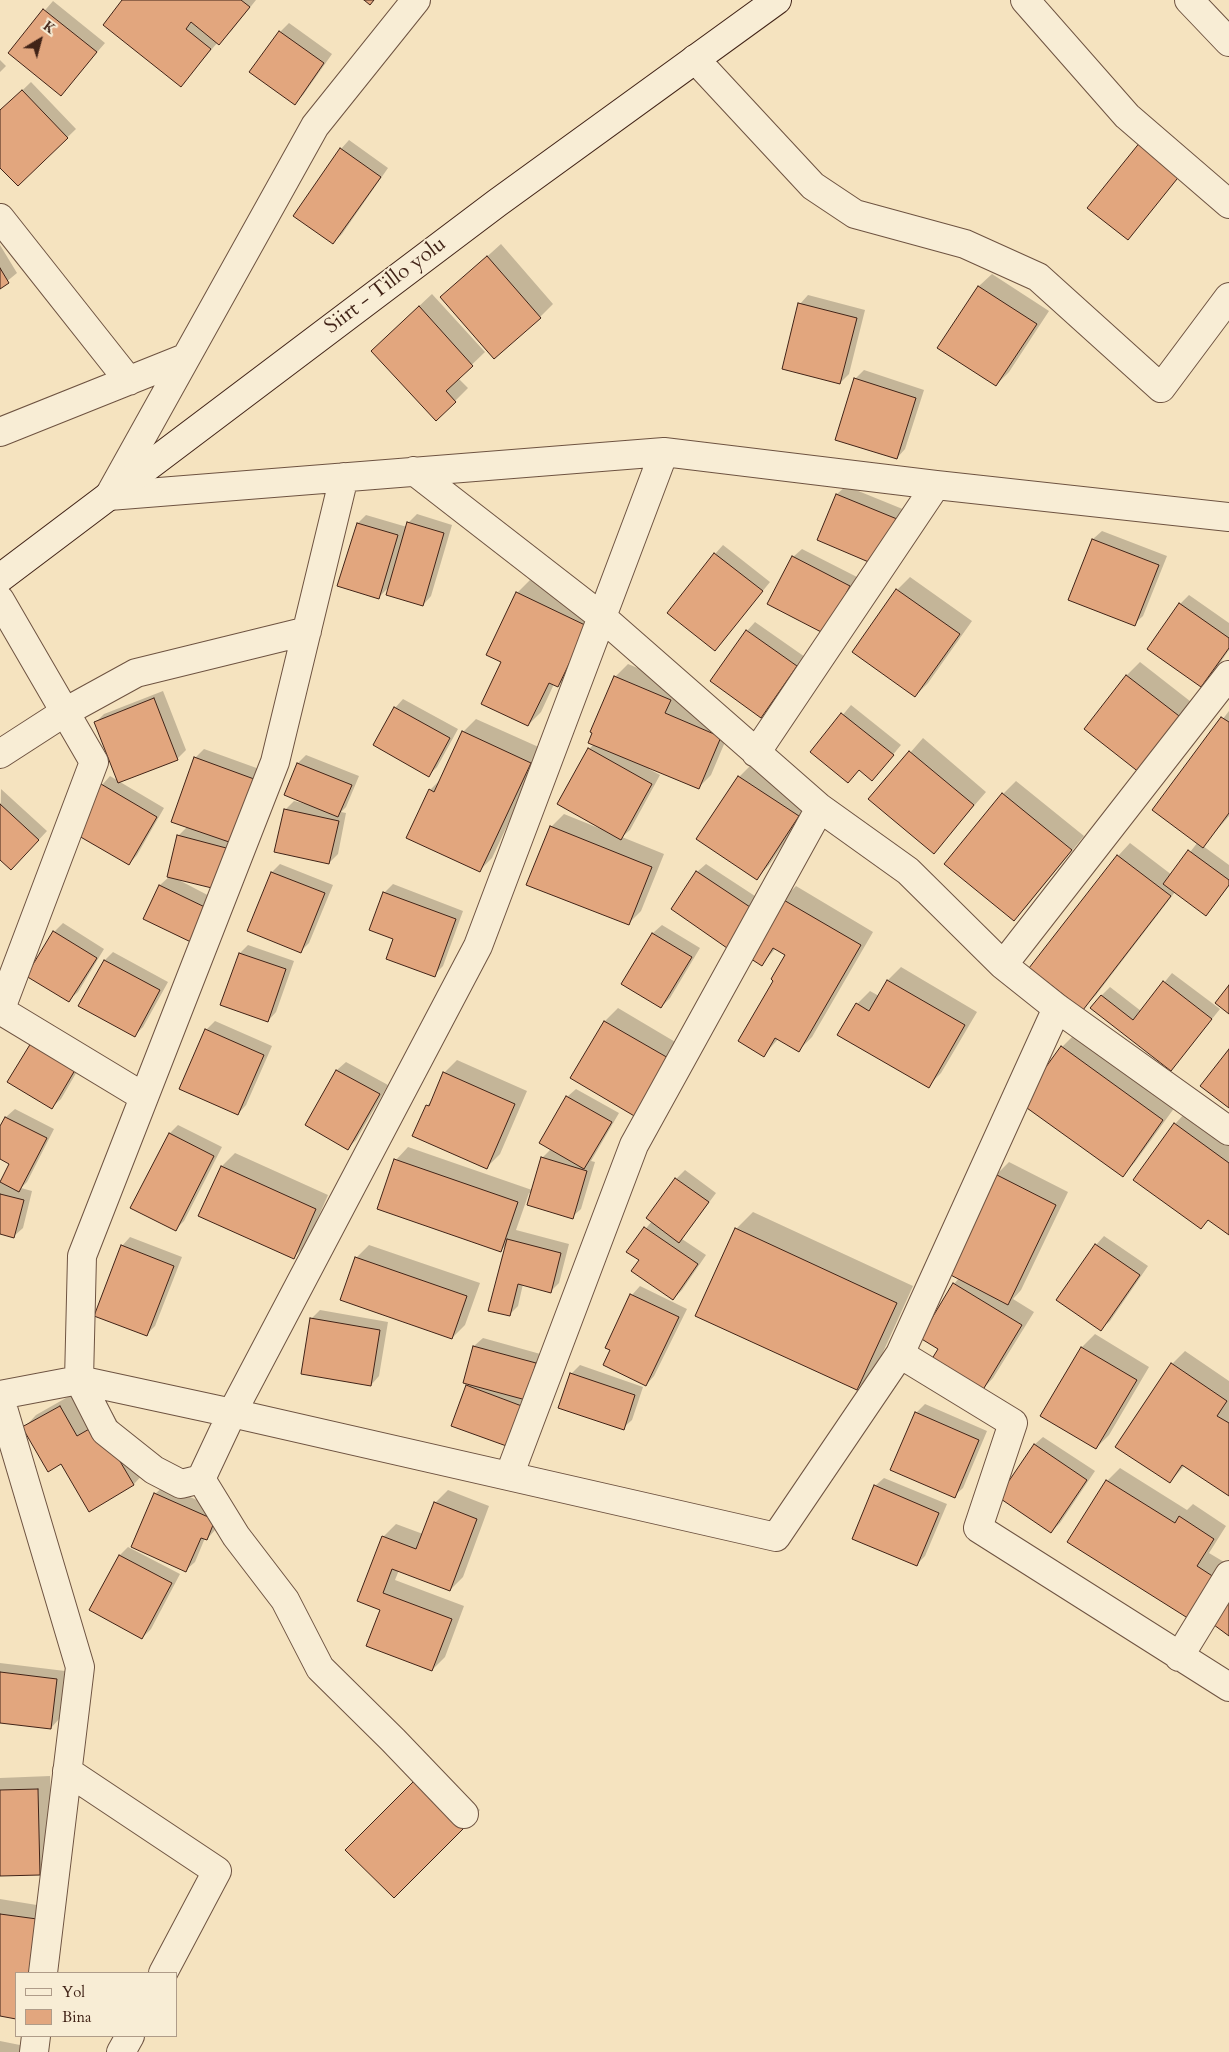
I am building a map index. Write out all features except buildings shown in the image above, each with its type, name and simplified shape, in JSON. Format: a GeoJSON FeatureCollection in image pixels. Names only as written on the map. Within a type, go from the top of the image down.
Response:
{"type":"FeatureCollection","features":[{"type":"Feature","properties":{"kind":"street"},"geometry":{"type":"LineString","coordinates":[[109,496],[315,126],[416,0]]}},
{"type":"Feature","properties":{"kind":"street","name":"Siirt - Tillo yolu"},"geometry":{"type":"LineString","coordinates":[[0,578],[497,203],[777,0]]}},
{"type":"Feature","properties":{"kind":"street"},"geometry":{"type":"LineString","coordinates":[[1024,0],[1128,116],[1229,204]]}},
{"type":"Feature","properties":{"kind":"street"},"geometry":{"type":"LineString","coordinates":[[1189,0],[1229,42]]}},
{"type":"Feature","properties":{"kind":"street"},"geometry":{"type":"LineString","coordinates":[[695,59],[813,186],[855,214],[965,244],[1038,277],[1161,388],[1229,297]]}},
{"type":"Feature","properties":{"kind":"street"},"geometry":{"type":"LineString","coordinates":[[0,218],[128,381]]}},
{"type":"Feature","properties":{"kind":"street"},"geometry":{"type":"LineString","coordinates":[[0,432],[185,358]]}},
{"type":"Feature","properties":{"kind":"street"},"geometry":{"type":"LineString","coordinates":[[109,496],[664,452],[936,485],[1229,517]]}},
{"type":"Feature","properties":{"kind":"street"},"geometry":{"type":"LineString","coordinates":[[201,1479],[232,1413],[478,946],[664,452]]}},
{"type":"Feature","properties":{"kind":"street"},"geometry":{"type":"LineString","coordinates":[[414,471],[602,617],[756,754],[820,808],[908,871],[1002,965],[1057,1008],[1229,1131]]}},
{"type":"Feature","properties":{"kind":"street"},"geometry":{"type":"LineString","coordinates":[[201,1479],[181,1484],[154,1470],[105,1431],[78,1380],[82,1256],[275,762],[344,477]]}},
{"type":"Feature","properties":{"kind":"street"},"geometry":{"type":"LineString","coordinates":[[756,754],[936,485]]}},
{"type":"Feature","properties":{"kind":"street"},"geometry":{"type":"LineString","coordinates":[[0,600],[94,762],[0,1010],[144,1097]]}},
{"type":"Feature","properties":{"kind":"street"},"geometry":{"type":"LineString","coordinates":[[0,754],[65,712],[136,673],[307,631]]}},
{"type":"Feature","properties":{"kind":"street"},"geometry":{"type":"LineString","coordinates":[[1002,965],[1229,675]]}},
{"type":"Feature","properties":{"kind":"street"},"geometry":{"type":"LineString","coordinates":[[509,1476],[634,1145],[820,808]]}},
{"type":"Feature","properties":{"kind":"street"},"geometry":{"type":"LineString","coordinates":[[43,1972],[80,1667],[0,1396],[78,1380],[232,1413],[776,1537],[900,1354],[1057,1008]]}},
{"type":"Feature","properties":{"kind":"street"},"geometry":{"type":"LineString","coordinates":[[900,1354],[1012,1423],[978,1528],[1229,1687]]}},
{"type":"Feature","properties":{"kind":"street"},"geometry":{"type":"LineString","coordinates":[[201,1479],[236,1536],[285,1600],[320,1668],[464,1814]]}},
{"type":"Feature","properties":{"kind":"street"},"geometry":{"type":"LineString","coordinates":[[1179,1657],[1229,1575]]}},
{"type":"Feature","properties":{"kind":"street"},"geometry":{"type":"LineString","coordinates":[[67,1771],[217,1871],[164,1972]]}},
{"type":"Feature","properties":{"kind":"street"},"geometry":{"type":"LineString","coordinates":[[34,2052],[36,2037]]}},
{"type":"Feature","properties":{"kind":"street"},"geometry":{"type":"LineString","coordinates":[[121,2052],[129,2037]]}}]}
